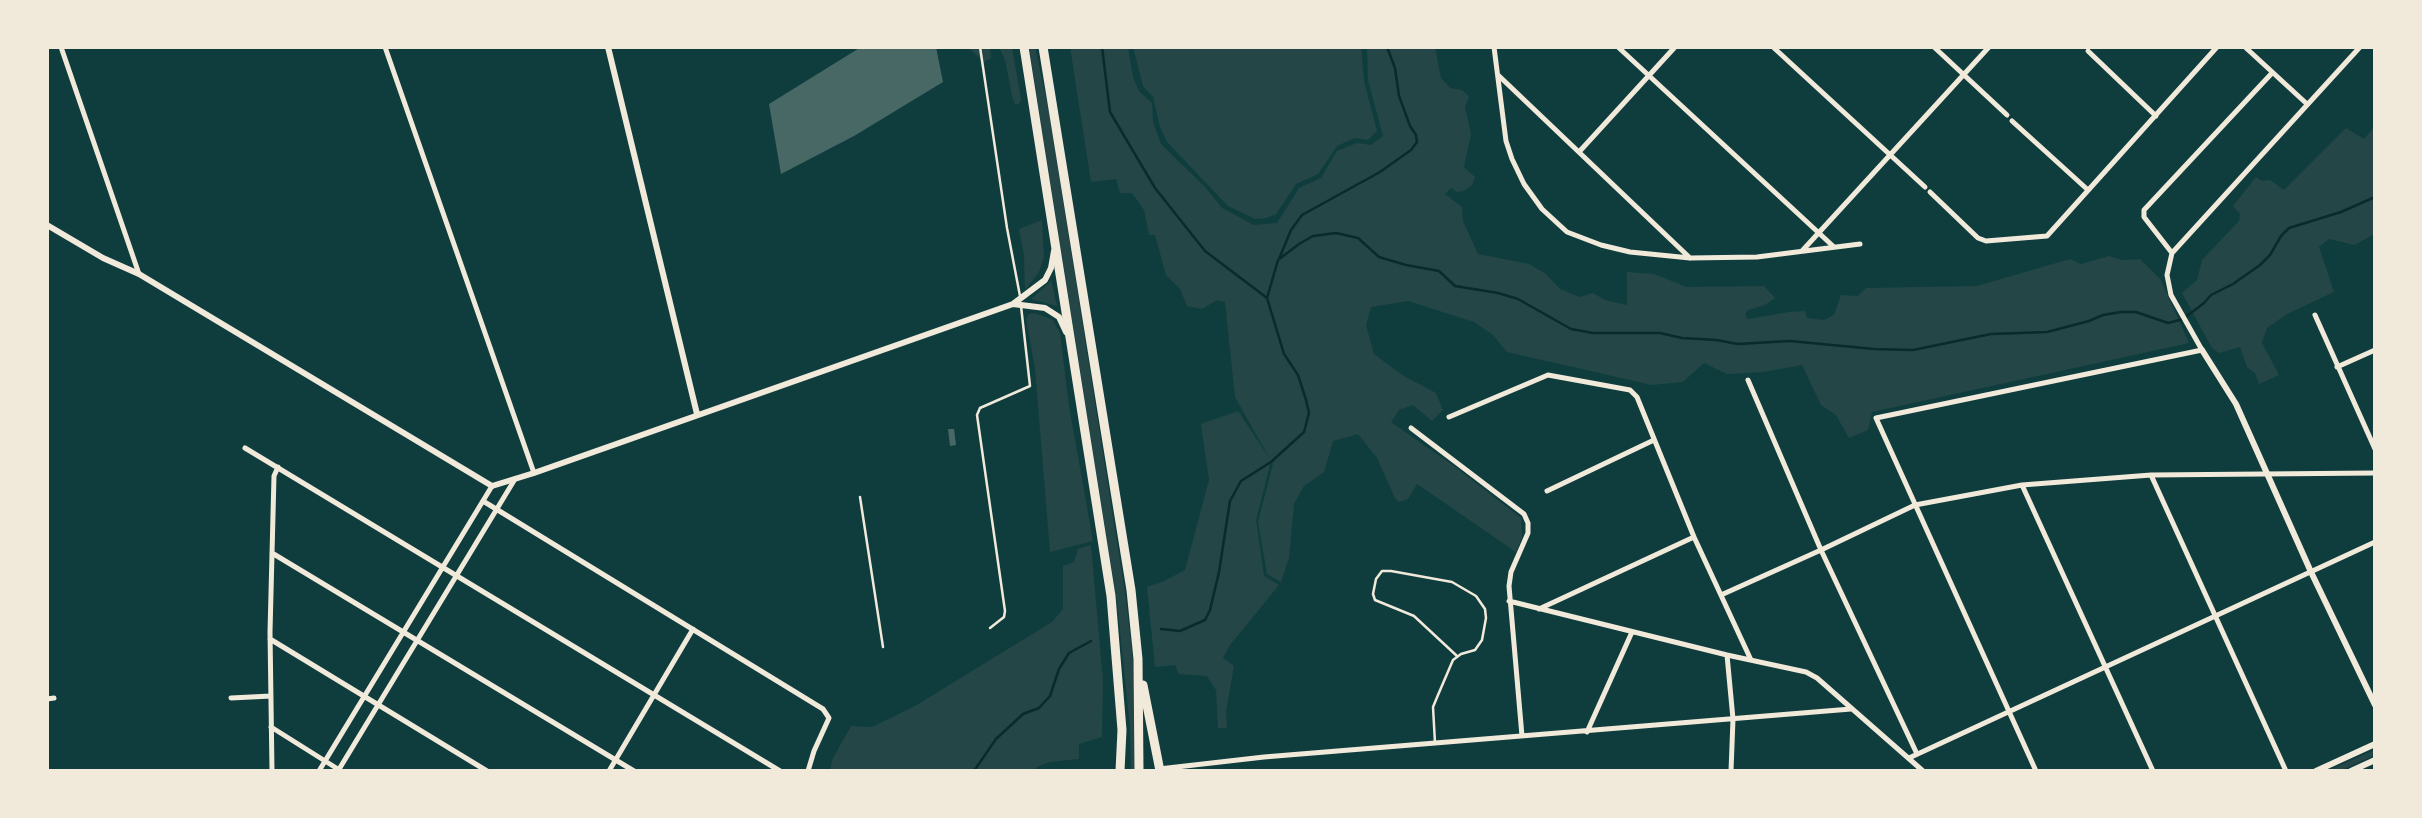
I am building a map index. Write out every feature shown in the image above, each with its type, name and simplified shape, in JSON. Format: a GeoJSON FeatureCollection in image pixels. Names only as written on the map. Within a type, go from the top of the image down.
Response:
{"type":"FeatureCollection","features":[{"type":"Feature","properties":{"kind":"highway"},"geometry":{"type":"LineString","coordinates":[[1017,47],[1025,82],[1030,89]]}},
{"type":"Feature","properties":{"kind":"highway"},"geometry":{"type":"LineString","coordinates":[[1024,47],[1111,596],[1125,771]]}},
{"type":"Feature","properties":{"kind":"highway"},"geometry":{"type":"LineString","coordinates":[[1043,47],[1131,590],[1138,659],[1139,771]]}},
{"type":"Feature","properties":{"kind":"highway"},"geometry":{"type":"LineString","coordinates":[[1138,659],[1160,770]]}},
{"type":"Feature","properties":{"kind":"highway"},"geometry":{"type":"LineString","coordinates":[[1120,771],[1122,730]]}},
{"type":"Feature","properties":{"kind":"street"},"geometry":{"type":"LineString","coordinates":[[61,47],[139,274]]}},
{"type":"Feature","properties":{"kind":"street"},"geometry":{"type":"LineString","coordinates":[[385,47],[534,473]]}},
{"type":"Feature","properties":{"kind":"street"},"geometry":{"type":"LineString","coordinates":[[608,47],[697,414]]}},
{"type":"Feature","properties":{"kind":"street"},"geometry":{"type":"LineString","coordinates":[[1494,47],[1506,141],[1512,159],[1524,184],[1553,221],[1580,238],[1630,252],[1690,258],[1757,257],[1860,244]]}},
{"type":"Feature","properties":{"kind":"street"},"geometry":{"type":"LineString","coordinates":[[1618,47],[1834,247]]}},
{"type":"Feature","properties":{"kind":"street"},"geometry":{"type":"LineString","coordinates":[[1579,152],[1675,47]]}},
{"type":"Feature","properties":{"kind":"street"},"geometry":{"type":"LineString","coordinates":[[1773,47],[1925,187]]}},
{"type":"Feature","properties":{"kind":"street"},"geometry":{"type":"LineString","coordinates":[[1934,47],[2007,115]]}},
{"type":"Feature","properties":{"kind":"street"},"geometry":{"type":"LineString","coordinates":[[1802,251],[1989,47]]}},
{"type":"Feature","properties":{"kind":"street"},"geometry":{"type":"LineString","coordinates":[[1930,192],[1978,237],[1986,241],[2047,236],[2217,47]]}},
{"type":"Feature","properties":{"kind":"street"},"geometry":{"type":"LineString","coordinates":[[2245,47],[2307,104]]}},
{"type":"Feature","properties":{"kind":"street"},"geometry":{"type":"LineString","coordinates":[[2360,47],[2172,253],[2167,275],[2171,295],[2181,315],[2236,404],[2311,572],[2375,705]]}},
{"type":"Feature","properties":{"kind":"street"},"geometry":{"type":"LineString","coordinates":[[2088,51],[2156,116]]}},
{"type":"Feature","properties":{"kind":"street"},"geometry":{"type":"LineString","coordinates":[[2172,253],[2144,217],[2144,210],[2272,73]]}},
{"type":"Feature","properties":{"kind":"street"},"geometry":{"type":"LineString","coordinates":[[1498,75],[1690,258]]}},
{"type":"Feature","properties":{"kind":"street"},"geometry":{"type":"LineString","coordinates":[[2012,121],[2088,190]]}},
{"type":"Feature","properties":{"kind":"street"},"geometry":{"type":"LineString","coordinates":[[47,225],[103,258],[139,274],[492,486]]}},
{"type":"Feature","properties":{"kind":"street"},"geometry":{"type":"LineString","coordinates":[[318,771],[492,486],[1021,301],[1045,280],[1051,268],[1055,246]]}},
{"type":"Feature","properties":{"kind":"street"},"geometry":{"type":"LineString","coordinates":[[1021,301],[1054,312],[1063,324],[1071,344]]}},
{"type":"Feature","properties":{"kind":"street"},"geometry":{"type":"LineString","coordinates":[[2315,315],[2375,449]]}},
{"type":"Feature","properties":{"kind":"street"},"geometry":{"type":"LineString","coordinates":[[2036,771],[1876,418],[2202,350]]}},
{"type":"Feature","properties":{"kind":"street"},"geometry":{"type":"LineString","coordinates":[[2337,367],[2375,350]]}},
{"type":"Feature","properties":{"kind":"street"},"geometry":{"type":"LineString","coordinates":[[1449,417],[1548,375],[1630,390],[1637,397],[1694,537],[1751,660]]}},
{"type":"Feature","properties":{"kind":"street"},"geometry":{"type":"LineString","coordinates":[[1748,380],[1821,550],[1917,754]]}},
{"type":"Feature","properties":{"kind":"street"},"geometry":{"type":"LineString","coordinates":[[1411,428],[1524,513],[1528,523],[1528,533],[1511,572],[1509,601],[1522,736]]}},
{"type":"Feature","properties":{"kind":"street"},"geometry":{"type":"LineString","coordinates":[[1547,491],[1654,440]]}},
{"type":"Feature","properties":{"kind":"street"},"geometry":{"type":"LineString","coordinates":[[244,447],[780,771]]}},
{"type":"Feature","properties":{"kind":"street"},"geometry":{"type":"LineString","coordinates":[[272,771],[270,639],[274,476],[278,467]]}},
{"type":"Feature","properties":{"kind":"street"},"geometry":{"type":"LineString","coordinates":[[1721,595],[1915,505],[2021,485],[2151,475],[2375,473]]}},
{"type":"Feature","properties":{"kind":"street"},"geometry":{"type":"LineString","coordinates":[[2151,475],[2286,771]]}},
{"type":"Feature","properties":{"kind":"street"},"geometry":{"type":"LineString","coordinates":[[271,727],[326,759],[339,770],[515,479]]}},
{"type":"Feature","properties":{"kind":"street"},"geometry":{"type":"LineString","coordinates":[[2021,485],[2153,771]]}},
{"type":"Feature","properties":{"kind":"street"},"geometry":{"type":"LineString","coordinates":[[483,501],[823,709],[829,718],[808,771]]}},
{"type":"Feature","properties":{"kind":"street"},"geometry":{"type":"LineString","coordinates":[[1539,609],[1694,537]]}},
{"type":"Feature","properties":{"kind":"street"},"geometry":{"type":"LineString","coordinates":[[1909,758],[2375,542]]}},
{"type":"Feature","properties":{"kind":"street"},"geometry":{"type":"LineString","coordinates":[[272,553],[634,771]]}},
{"type":"Feature","properties":{"kind":"street"},"geometry":{"type":"LineString","coordinates":[[1509,601],[1806,672],[1817,678],[1923,771]]}},
{"type":"Feature","properties":{"kind":"street"},"geometry":{"type":"LineString","coordinates":[[609,771],[693,629]]}},
{"type":"Feature","properties":{"kind":"street"},"geometry":{"type":"LineString","coordinates":[[1587,732],[1632,632]]}},
{"type":"Feature","properties":{"kind":"street"},"geometry":{"type":"LineString","coordinates":[[270,639],[487,771]]}},
{"type":"Feature","properties":{"kind":"street"},"geometry":{"type":"LineString","coordinates":[[1727,655],[1733,719],[1731,771]]}},
{"type":"Feature","properties":{"kind":"street"},"geometry":{"type":"LineString","coordinates":[[231,698],[271,696]]}},
{"type":"Feature","properties":{"kind":"street"},"geometry":{"type":"LineString","coordinates":[[1160,770],[1264,757],[1851,709]]}},
{"type":"Feature","properties":{"kind":"street"},"geometry":{"type":"LineString","coordinates":[[2316,771],[2375,744]]}},
{"type":"Feature","properties":{"kind":"street"},"geometry":{"type":"LineString","coordinates":[[2345,758],[2350,771],[2375,760]]}},
{"type":"Feature","properties":{"kind":"lane"},"geometry":{"type":"LineString","coordinates":[[980,47],[1007,228],[1021,301],[1030,386],[979,408],[977,415],[1005,611],[1004,617],[990,628]]}},
{"type":"Feature","properties":{"kind":"lane"},"geometry":{"type":"LineString","coordinates":[[860,497],[883,647]]}},
{"type":"Feature","properties":{"kind":"lane"},"geometry":{"type":"LineString","coordinates":[[1435,743],[1433,708],[1457,656],[1475,650],[1482,640],[1486,618],[1482,603],[1452,582],[1391,570],[1382,571],[1374,586],[1375,600],[1414,616],[1457,656]]}},
{"type":"Feature","properties":{"kind":"shaded area"},"geometry":{"type":"Polygon","coordinates":[[[968,47],[990,47],[991,58],[984,62],[968,47]]]}},
{"type":"Feature","properties":{"kind":"shaded area"},"geometry":{"type":"Polygon","coordinates":[[[999,47],[1012,47],[1021,99],[1019,104],[1015,104],[1012,96],[1005,60],[999,47]]]}},
{"type":"Feature","properties":{"kind":"shaded area"},"geometry":{"type":"Polygon","coordinates":[[[1029,47],[1035,47],[1049,112],[1126,599],[1133,662],[1135,771],[1131,771],[1130,727],[1117,603],[1029,47]]]}},
{"type":"Feature","properties":{"kind":"shaded area"},"geometry":{"type":"Polygon","coordinates":[[[1070,47],[1128,47],[1133,77],[1139,91],[1152,103],[1153,122],[1161,144],[1206,188],[1222,208],[1254,225],[1277,223],[1299,188],[1321,178],[1337,151],[1357,143],[1371,145],[1383,136],[1368,80],[1367,47],[1435,47],[1441,78],[1450,88],[1462,90],[1469,96],[1465,107],[1471,134],[1464,167],[1475,177],[1472,185],[1464,191],[1457,192],[1451,188],[1445,194],[1462,207],[1463,221],[1478,254],[1529,264],[1546,274],[1560,289],[1579,297],[1593,293],[1605,300],[1627,305],[1627,272],[1654,274],[1687,287],[1764,286],[1775,298],[1765,305],[1748,310],[1745,315],[1748,319],[1805,311],[1807,318],[1824,320],[1834,315],[1841,295],[1858,296],[1866,288],[1977,286],[2070,259],[2081,264],[2109,256],[2122,260],[2140,259],[2161,280],[2189,343],[1872,412],[1868,430],[1849,438],[1836,415],[1821,405],[1802,365],[1763,372],[1727,374],[1704,363],[1683,382],[1652,385],[1507,352],[1493,335],[1474,322],[1408,301],[1371,307],[1366,325],[1374,354],[1402,375],[1436,393],[1443,410],[1432,421],[1413,405],[1399,410],[1391,422],[1521,518],[1522,537],[1516,552],[1417,484],[1408,499],[1399,502],[1377,458],[1358,434],[1333,441],[1324,472],[1304,486],[1294,504],[1289,558],[1281,582],[1267,574],[1258,522],[1273,464],[1271,461],[1256,520],[1264,576],[1279,585],[1230,645],[1223,658],[1234,666],[1226,711],[1227,728],[1218,728],[1216,690],[1207,676],[1179,674],[1175,665],[1155,667],[1147,587],[1185,570],[1209,480],[1201,424],[1238,411],[1270,459],[1235,397],[1225,302],[1217,300],[1202,309],[1187,306],[1180,289],[1166,275],[1155,235],[1149,235],[1144,210],[1132,193],[1120,193],[1116,179],[1091,182],[1070,47]]]}},
{"type":"Feature","properties":{"kind":"shaded area"},"geometry":{"type":"Polygon","coordinates":[[[1133,47],[1361,47],[1364,81],[1377,131],[1368,140],[1355,138],[1337,146],[1318,174],[1296,184],[1276,214],[1255,219],[1228,206],[1167,142],[1160,127],[1153,97],[1143,86],[1133,47]]]}},
{"type":"Feature","properties":{"kind":"shaded area"},"geometry":{"type":"Polygon","coordinates":[[[2375,126],[2375,234],[2354,245],[2329,239],[2319,247],[2334,292],[2287,314],[2267,328],[2262,343],[2279,375],[2259,384],[2255,373],[2247,367],[2240,347],[2219,353],[2212,348],[2182,293],[2197,280],[2202,260],[2239,221],[2240,214],[2233,206],[2256,177],[2262,181],[2270,180],[2284,190],[2346,128],[2364,139],[2375,126]]]}},
{"type":"Feature","properties":{"kind":"shaded area"},"geometry":{"type":"Polygon","coordinates":[[[1042,220],[1044,257],[1039,272],[1025,290],[1024,255],[1019,229],[1042,220]]]}},
{"type":"Feature","properties":{"kind":"shaded area"},"geometry":{"type":"Polygon","coordinates":[[[1051,280],[1057,306],[1031,299],[1049,283],[1051,280]]]}},
{"type":"Feature","properties":{"kind":"shaded area"},"geometry":{"type":"Polygon","coordinates":[[[1035,313],[1053,320],[1060,333],[1069,406],[1093,541],[1050,552],[1035,369],[1026,319],[1029,314],[1035,313]]]}},
{"type":"Feature","properties":{"kind":"shaded area"},"geometry":{"type":"Polygon","coordinates":[[[1091,545],[1103,681],[1102,737],[1079,744],[1079,759],[1049,762],[1034,771],[830,771],[832,760],[851,726],[872,727],[915,706],[1052,622],[1063,609],[1063,566],[1074,562],[1078,549],[1091,545]]]}},
{"type":"Feature","properties":{"kind":"shaded area"},"geometry":{"type":"Polygon","coordinates":[[[2375,750],[2375,755],[2339,771],[2327,771],[2375,750]]]}},
{"type":"Feature","properties":{"kind":"building"},"geometry":{"type":"Polygon","coordinates":[[[861,47],[936,47],[943,82],[854,136],[781,174],[769,104],[861,47]]]}},
{"type":"Feature","properties":{"kind":"building"},"geometry":{"type":"Polygon","coordinates":[[[948,429],[954,429],[956,445],[950,446],[948,429]]]}},
{"type":"Feature","properties":{"kind":"waterway"},"geometry":{"type":"LineString","coordinates":[[1102,47],[1110,112],[1155,188],[1205,251],[1267,298]]}},
{"type":"Feature","properties":{"kind":"waterway"},"geometry":{"type":"LineString","coordinates":[[1279,259],[1291,230],[1302,215],[1380,172],[1411,150],[1417,142],[1399,96],[1395,68],[1387,47]]}},
{"type":"Feature","properties":{"kind":"waterway"},"geometry":{"type":"LineString","coordinates":[[1161,629],[1180,631],[1205,620],[1219,572],[1230,501],[1241,481],[1271,462],[1304,432],[1309,413],[1306,400],[1298,375],[1284,354],[1267,298],[1278,260],[1313,236],[1336,233],[1358,238],[1379,257],[1439,271],[1455,286],[1518,299],[1571,329],[1593,333],[1660,333],[1738,344],[1790,341],[1913,350],[1991,334],[2047,332],[2121,312],[2136,312],[2168,323],[2183,319],[2211,295],[2233,284],[2260,265],[2289,228],[2341,212],[2375,197]]}},
{"type":"Feature","properties":{"kind":"waterway"},"geometry":{"type":"LineString","coordinates":[[974,771],[996,739],[1023,714],[1039,708],[1050,696],[1059,669],[1069,653],[1091,641]]}}]}
